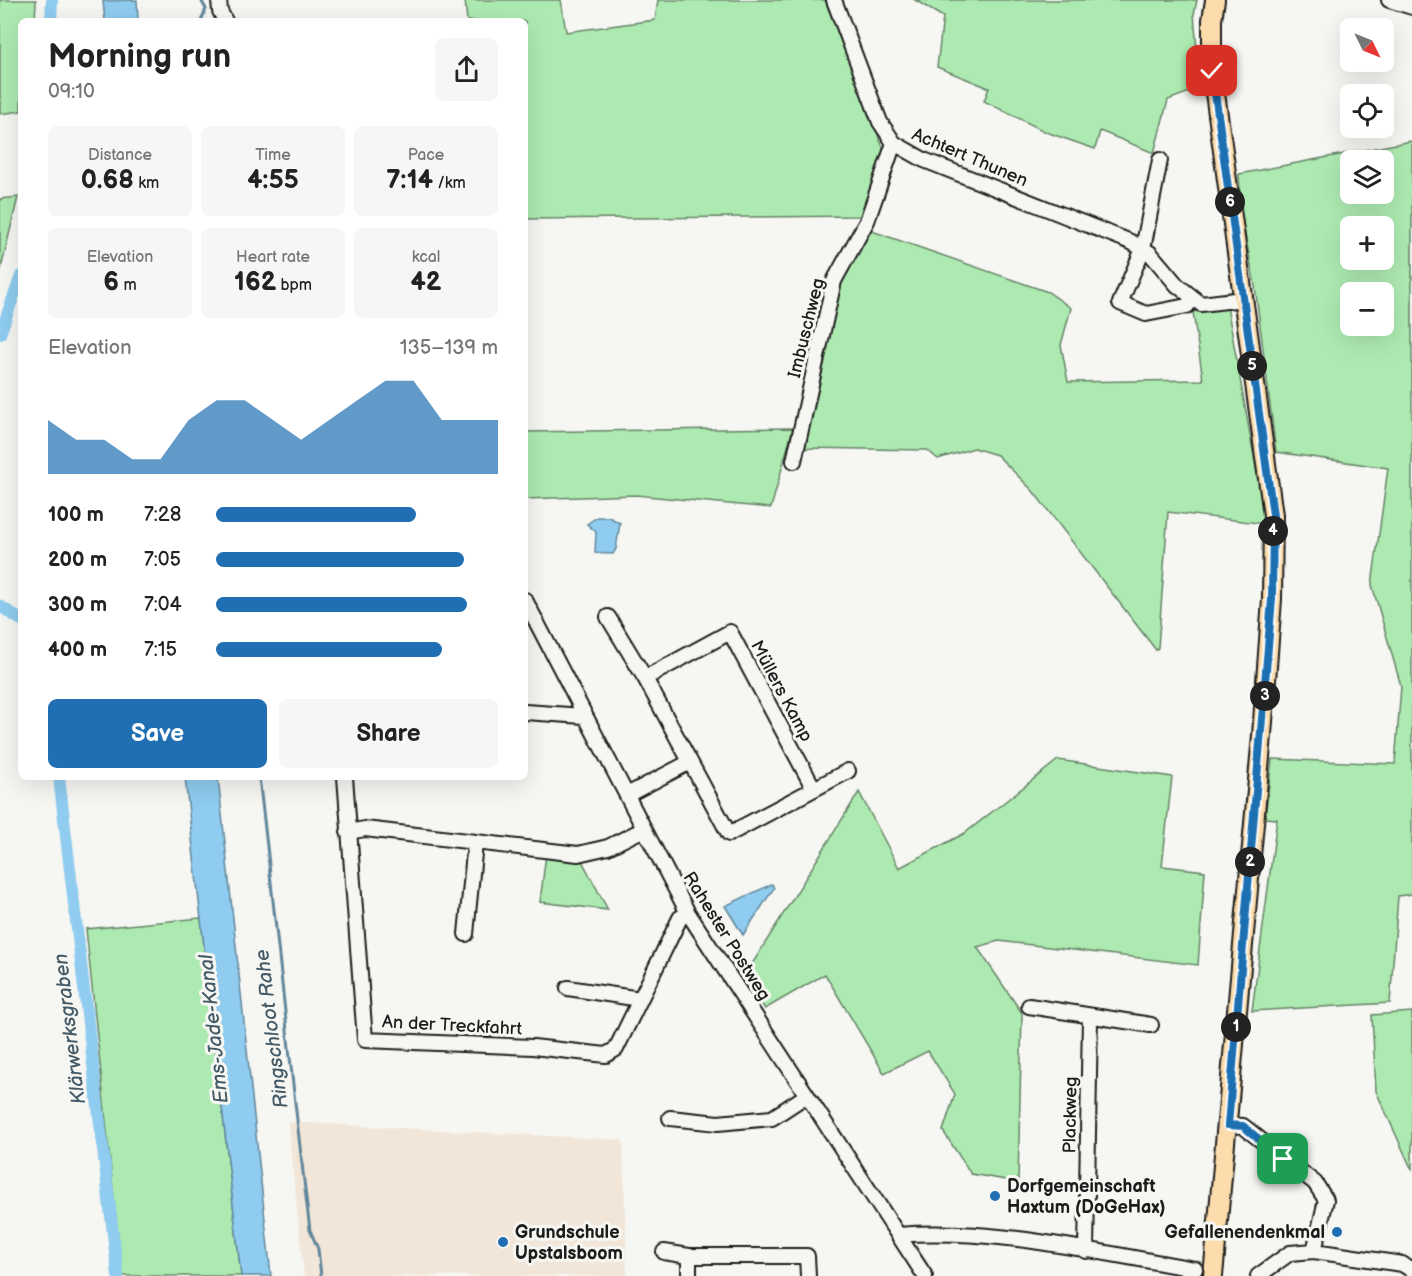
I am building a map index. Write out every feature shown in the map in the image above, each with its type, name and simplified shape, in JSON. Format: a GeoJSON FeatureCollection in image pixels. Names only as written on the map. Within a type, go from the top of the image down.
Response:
{"type":"FeatureCollection","features":[{"type":"Feature","properties":{"kind":"main road"},"geometry":{"type":"LineString","coordinates":[[1213,1276],[1263,724],[1274,556],[1273,515],[1212,71],[1212,20],[1215,0]]}},
{"type":"Feature","properties":{"kind":"street"},"geometry":{"type":"LineString","coordinates":[[219,0],[224,18]]}},
{"type":"Feature","properties":{"kind":"street","name":"Achtert Thunen"},"geometry":{"type":"LineString","coordinates":[[834,0],[880,122],[894,143],[924,160],[1101,229],[1143,249],[1150,253],[1192,300]]}},
{"type":"Feature","properties":{"kind":"street"},"geometry":{"type":"LineString","coordinates":[[1389,0],[1412,7]]}},
{"type":"Feature","properties":{"kind":"street","name":"Imbuschweg"},"geometry":{"type":"LineString","coordinates":[[794,461],[834,281],[867,221],[894,143]]}},
{"type":"Feature","properties":{"kind":"street"},"geometry":{"type":"LineString","coordinates":[[1160,160],[1143,249],[1120,303],[1146,314],[1187,306],[1192,300],[1209,305],[1243,299]]}},
{"type":"Feature","properties":{"kind":"street","name":"Rahester Postweg"},"geometry":{"type":"LineString","coordinates":[[528,606],[688,913],[925,1276]]}},
{"type":"Feature","properties":{"kind":"street"},"geometry":{"type":"LineString","coordinates":[[608,617],[645,678],[729,834],[848,771]]}},
{"type":"Feature","properties":{"kind":"street","name":"Müllers Kamp"},"geometry":{"type":"LineString","coordinates":[[645,678],[730,632],[814,789]]}},
{"type":"Feature","properties":{"kind":"street"},"geometry":{"type":"LineString","coordinates":[[528,712],[584,716]]}},
{"type":"Feature","properties":{"kind":"street"},"geometry":{"type":"LineString","coordinates":[[627,795],[690,762]]}},
{"type":"Feature","properties":{"kind":"street"},"geometry":{"type":"LineString","coordinates":[[345,780],[348,832],[365,829],[578,854],[608,847],[644,829]]}},
{"type":"Feature","properties":{"kind":"street","name":"An der Treckfahrt"},"geometry":{"type":"LineString","coordinates":[[348,832],[365,1040],[533,1047],[606,1055],[616,1049],[681,918],[688,913]]}},
{"type":"Feature","properties":{"kind":"street"},"geometry":{"type":"LineString","coordinates":[[466,934],[475,843]]}},
{"type":"Feature","properties":{"kind":"street"},"geometry":{"type":"LineString","coordinates":[[568,988],[640,999]]}},
{"type":"Feature","properties":{"kind":"street"},"geometry":{"type":"LineString","coordinates":[[1029,1006],[1151,1025]]}},
{"type":"Feature","properties":{"kind":"street","name":"Plackweg"},"geometry":{"type":"LineString","coordinates":[[1086,1251],[1090,1016]]}},
{"type":"Feature","properties":{"kind":"street"},"geometry":{"type":"LineString","coordinates":[[670,1118],[718,1123],[772,1118],[807,1095]]}},
{"type":"Feature","properties":{"kind":"street"},"geometry":{"type":"LineString","coordinates":[[1228,1125],[1243,1126],[1315,1183],[1326,1200],[1314,1251]]}},
{"type":"Feature","properties":{"kind":"street"},"geometry":{"type":"LineString","coordinates":[[898,1235],[924,1233],[988,1236],[1195,1269]]}},
{"type":"Feature","properties":{"kind":"street"},"geometry":{"type":"LineString","coordinates":[[1258,1276],[1290,1253],[1314,1251],[1402,1264],[1412,1270]]}},
{"type":"Feature","properties":{"kind":"street"},"geometry":{"type":"LineString","coordinates":[[664,1252],[689,1256],[807,1256],[808,1276]]}},
{"type":"Feature","properties":{"kind":"street"},"geometry":{"type":"LineString","coordinates":[[689,1256],[689,1276]]}},
{"type":"Feature","properties":{"kind":"shaded area"},"geometry":{"type":"Polygon","coordinates":[[[288,1122],[623,1140],[627,1276],[304,1276],[288,1122]]]}},
{"type":"Feature","properties":{"kind":"green space"},"geometry":{"type":"Polygon","coordinates":[[[0,0],[36,0],[35,18],[18,18],[18,111],[0,114],[0,0]]]}},
{"type":"Feature","properties":{"kind":"green space"},"geometry":{"type":"Polygon","coordinates":[[[465,0],[561,0],[566,32],[655,20],[658,0],[825,0],[887,158],[861,216],[528,219],[528,18],[467,18],[465,0]]]}},
{"type":"Feature","properties":{"kind":"green space"},"geometry":{"type":"Polygon","coordinates":[[[915,0],[1197,0],[1194,14],[1200,88],[1168,100],[1154,153],[1100,131],[1095,149],[1046,132],[984,101],[989,88],[937,67],[943,17],[915,0]]]}},
{"type":"Feature","properties":{"kind":"green space"},"geometry":{"type":"Polygon","coordinates":[[[1412,141],[1412,894],[1398,896],[1390,1003],[1252,1011],[1277,819],[1265,818],[1272,759],[1395,764],[1401,686],[1372,585],[1388,468],[1276,452],[1255,286],[1241,213],[1239,174],[1340,155],[1340,204],[1394,204],[1394,150],[1365,150],[1412,141]]]}},
{"type":"Feature","properties":{"kind":"green space"},"geometry":{"type":"Polygon","coordinates":[[[18,197],[0,273],[0,199],[18,197]]]}},
{"type":"Feature","properties":{"kind":"green space"},"geometry":{"type":"Polygon","coordinates":[[[869,230],[1048,292],[1071,308],[1061,345],[1068,382],[1203,380],[1193,312],[1227,306],[1266,524],[1168,512],[1158,648],[1156,650],[1033,491],[997,455],[974,448],[938,459],[927,450],[804,448],[825,360],[830,317],[844,269],[869,230]]]}},
{"type":"Feature","properties":{"kind":"green space"},"geometry":{"type":"Polygon","coordinates":[[[793,428],[771,508],[636,495],[528,499],[528,432],[793,428]]]}},
{"type":"Feature","properties":{"kind":"green space"},"geometry":{"type":"Polygon","coordinates":[[[1058,760],[1172,777],[1162,866],[1205,871],[1198,965],[999,941],[977,947],[1022,1013],[1018,1182],[971,1174],[943,1131],[955,1094],[928,1051],[884,1073],[825,974],[765,1009],[744,977],[859,792],[899,868],[965,833],[1058,760]]]}},
{"type":"Feature","properties":{"kind":"green space"},"geometry":{"type":"Polygon","coordinates":[[[546,854],[580,857],[608,910],[540,902],[546,854]]]}},
{"type":"Feature","properties":{"kind":"green space"},"geometry":{"type":"Polygon","coordinates":[[[201,918],[241,1276],[122,1276],[86,929],[201,918]]]}},
{"type":"Feature","properties":{"kind":"green space"},"geometry":{"type":"Polygon","coordinates":[[[1412,1012],[1412,1170],[1376,1091],[1372,1015],[1412,1012]]]}},
{"type":"Feature","properties":{"kind":"water"},"geometry":{"type":"Polygon","coordinates":[[[137,0],[138,18],[105,18],[103,1],[137,0]]]}},
{"type":"Feature","properties":{"kind":"water"},"geometry":{"type":"Polygon","coordinates":[[[597,517],[609,517],[620,523],[616,549],[613,554],[595,553],[596,532],[587,524],[597,517]]]}},
{"type":"Feature","properties":{"kind":"water"},"geometry":{"type":"Polygon","coordinates":[[[185,780],[218,780],[271,1276],[241,1276],[185,780]]]}},
{"type":"Feature","properties":{"kind":"water"},"geometry":{"type":"Polygon","coordinates":[[[772,884],[774,888],[743,935],[725,906],[772,884]]]}},
{"type":"Feature","properties":{"kind":"waterway","name":"Klärwerksgraben"},"geometry":{"type":"LineString","coordinates":[[51,18],[52,0]]}},
{"type":"Feature","properties":{"kind":"waterway"},"geometry":{"type":"LineString","coordinates":[[201,0],[206,9],[202,18]]}},
{"type":"Feature","properties":{"kind":"waterway","name":"Klärwerksgraben"},"geometry":{"type":"LineString","coordinates":[[0,334],[18,284]]}},
{"type":"Feature","properties":{"kind":"waterway","name":"Klärwerksgraben"},"geometry":{"type":"LineString","coordinates":[[0,606],[18,618]]}},
{"type":"Feature","properties":{"kind":"waterway","name":"Klärwerksgraben"},"geometry":{"type":"LineString","coordinates":[[59,780],[118,1276]]}},
{"type":"Feature","properties":{"kind":"waterway","name":"Ringschloot Rahe"},"geometry":{"type":"LineString","coordinates":[[259,780],[310,1230],[318,1249],[321,1276]]}},
{"type":"Feature","properties":{"kind":"place","name":"Dorfgemeinschaft Haxtum (DoGeHax)"},"geometry":{"type":"Point","coordinates":[995,1196]}},
{"type":"Feature","properties":{"kind":"place","name":"Gefallenendenkmal"},"geometry":{"type":"Point","coordinates":[1337,1232]}},
{"type":"Feature","properties":{"kind":"place","name":"Grundschule Upstalsboom"},"geometry":{"type":"Point","coordinates":[503,1242]}},
{"type":"Feature","properties":{"kind":"route"},"geometry":{"type":"LineString","coordinates":[[1212,71],[1273,515],[1274,556],[1262,735],[1228,1125],[1243,1126],[1283,1159]]}},
{"type":"Feature","properties":{"kind":"water label","name":"Ems-Jade-Kanal"},"geometry":{"type":"Point","coordinates":[213,1029]}}]}
